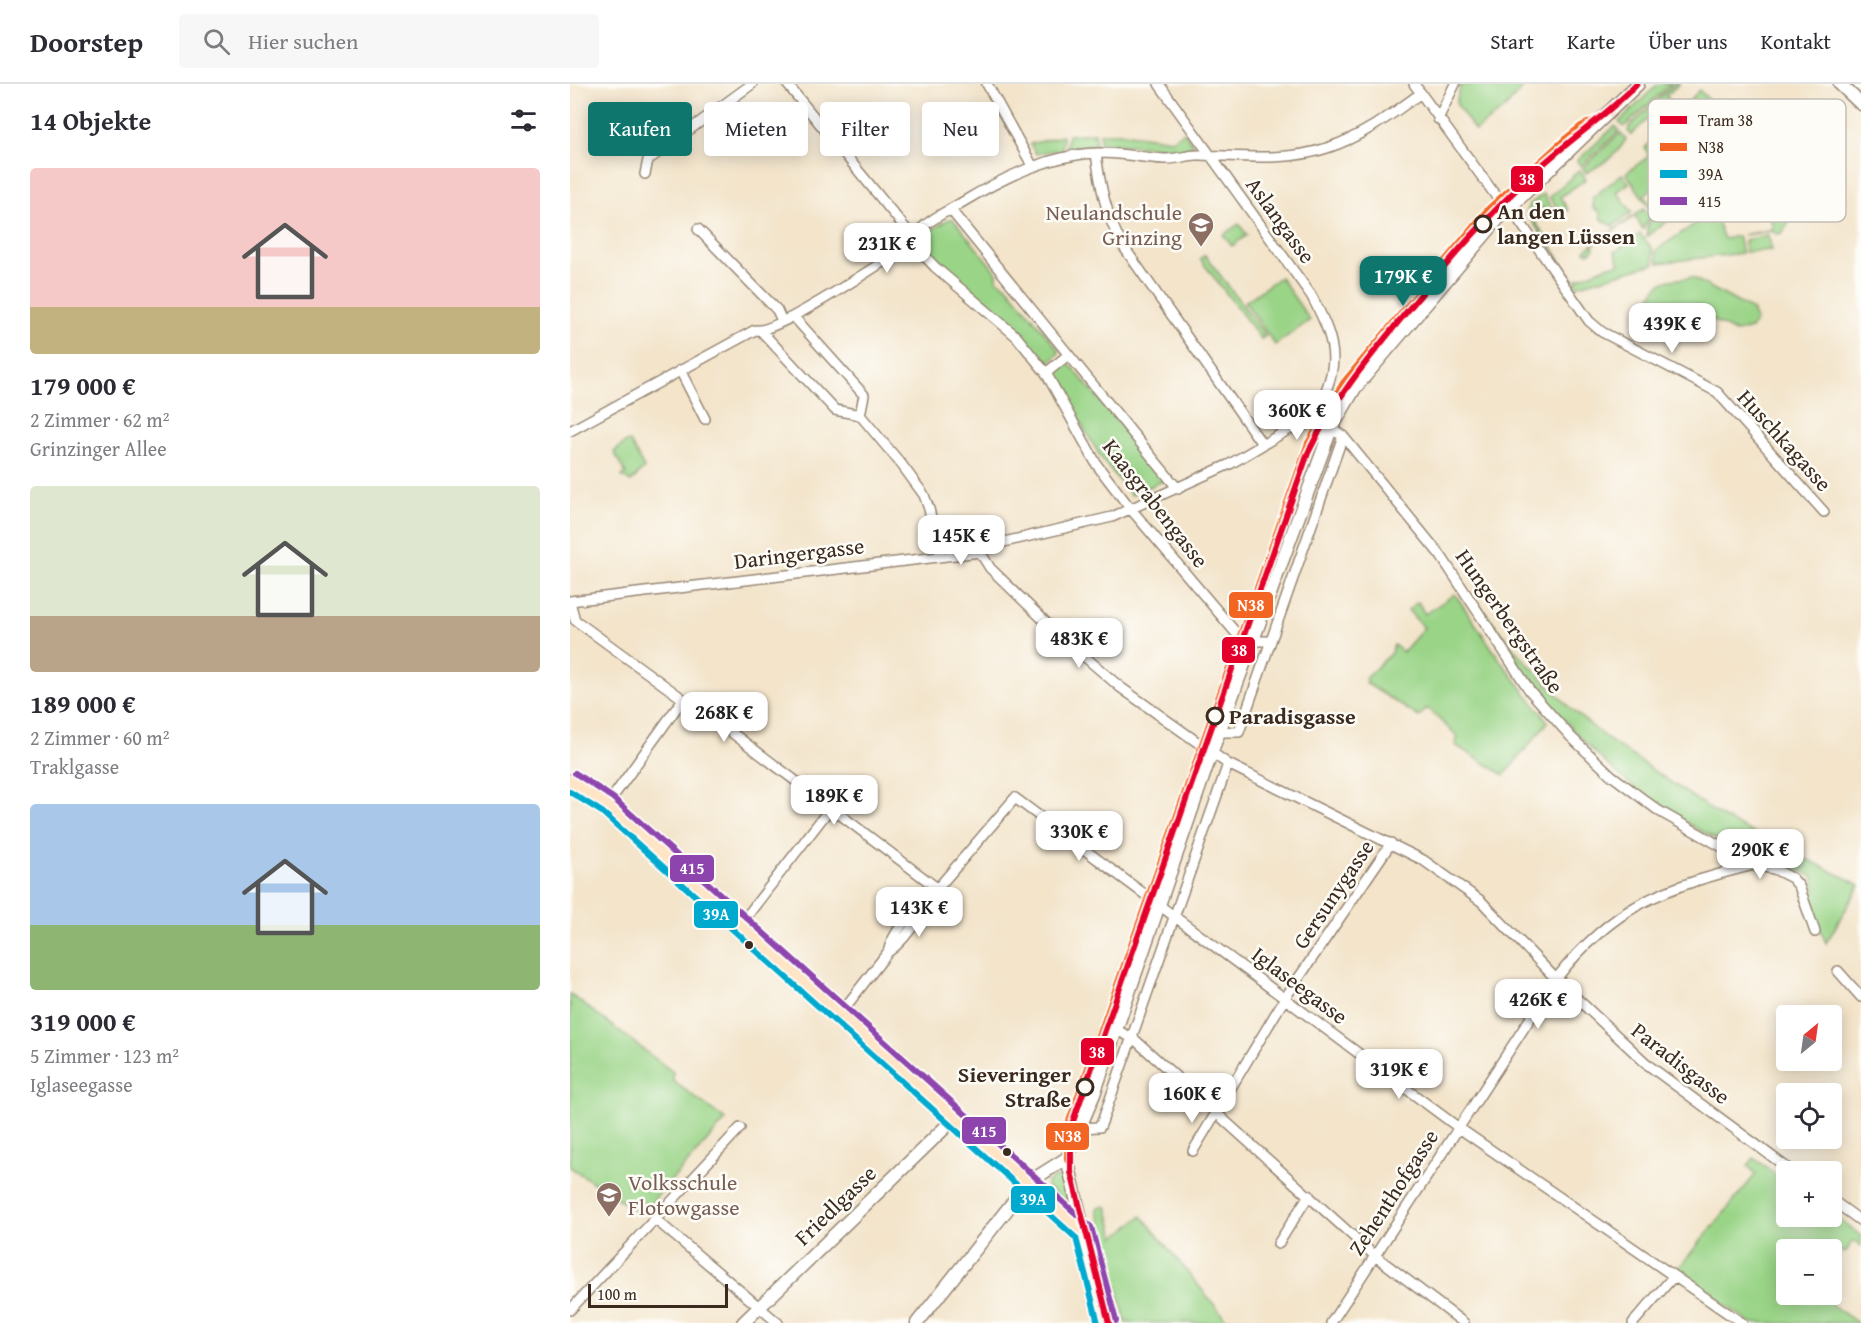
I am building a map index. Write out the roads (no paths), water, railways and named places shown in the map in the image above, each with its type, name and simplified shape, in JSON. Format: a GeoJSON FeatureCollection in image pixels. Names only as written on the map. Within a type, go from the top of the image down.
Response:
{"type":"FeatureCollection","features":[{"type":"Feature","properties":{"kind":"main road"},"geometry":{"type":"LineString","coordinates":[[570,781],[607,805],[1084,1233],[1107,1323]]}},
{"type":"Feature","properties":{"kind":"street"},"geometry":{"type":"LineString","coordinates":[[645,174],[648,160],[752,84]]}},
{"type":"Feature","properties":{"kind":"street","name":"Kaasgrabengasse"},"geometry":{"type":"LineString","coordinates":[[787,84],[912,238],[917,248],[935,267],[1016,336],[1046,373],[1097,465],[1130,508],[1236,633],[1253,641]]}},
{"type":"Feature","properties":{"kind":"street"},"geometry":{"type":"LineString","coordinates":[[987,84],[1033,167]]}},
{"type":"Feature","properties":{"kind":"street","name":"Aslangasse"},"geometry":{"type":"LineString","coordinates":[[1159,84],[1311,295],[1333,346],[1333,370],[1326,395],[1309,424]]}},
{"type":"Feature","properties":{"kind":"street"},"geometry":{"type":"LineString","coordinates":[[1414,84],[1438,119],[1508,208]]}},
{"type":"Feature","properties":{"kind":"street"},"geometry":{"type":"LineString","coordinates":[[1438,119],[1455,84]]}},
{"type":"Feature","properties":{"kind":"street"},"geometry":{"type":"LineString","coordinates":[[1084,1233],[1067,1158],[1116,1030],[1219,732],[1330,429],[1356,388],[1508,208],[1638,84]]}},
{"type":"Feature","properties":{"kind":"street"},"geometry":{"type":"LineString","coordinates":[[1840,84],[1861,104]]}},
{"type":"Feature","properties":{"kind":"street"},"geometry":{"type":"LineString","coordinates":[[762,332],[794,317],[909,245],[916,230],[950,209],[992,184],[1033,167],[1096,153],[1167,159],[1198,154],[1260,158],[1327,148],[1380,123],[1421,93]]}},
{"type":"Feature","properties":{"kind":"street"},"geometry":{"type":"LineString","coordinates":[[1096,153],[1101,194],[1110,222],[1121,243],[1263,444]]}},
{"type":"Feature","properties":{"kind":"street","name":"Huschkagasse"},"geometry":{"type":"LineString","coordinates":[[1508,208],[1589,321],[1602,332],[1717,392],[1824,512]]}},
{"type":"Feature","properties":{"kind":"street","name":"Kaasgrabengasse"},"geometry":{"type":"LineString","coordinates":[[950,209],[1178,489]]}},
{"type":"Feature","properties":{"kind":"street"},"geometry":{"type":"LineString","coordinates":[[698,229],[777,310],[782,321]]}},
{"type":"Feature","properties":{"kind":"street"},"geometry":{"type":"LineString","coordinates":[[794,317],[864,395],[860,415]]}},
{"type":"Feature","properties":{"kind":"street"},"geometry":{"type":"LineString","coordinates":[[570,431],[755,330],[762,332],[835,410],[860,415],[924,495],[932,517],[940,555]]}},
{"type":"Feature","properties":{"kind":"street"},"geometry":{"type":"LineString","coordinates":[[1046,373],[1068,355]]}},
{"type":"Feature","properties":{"kind":"street"},"geometry":{"type":"LineString","coordinates":[[680,370],[705,419]]}},
{"type":"Feature","properties":{"kind":"street"},"geometry":{"type":"LineString","coordinates":[[1309,424],[1330,429]]}},
{"type":"Feature","properties":{"kind":"street","name":"Daringergasse"},"geometry":{"type":"LineString","coordinates":[[570,602],[940,555],[980,552],[991,545],[1112,516],[1178,489],[1230,464],[1286,431],[1309,424]]}},
{"type":"Feature","properties":{"kind":"street","name":"Hungerbergstraße"},"geometry":{"type":"LineString","coordinates":[[1330,429],[1343,436],[1441,556],[1530,691],[1571,737],[1611,775],[1659,811],[1754,865],[1785,873],[1799,886],[1815,932]]}},
{"type":"Feature","properties":{"kind":"street"},"geometry":{"type":"LineString","coordinates":[[1219,732],[1239,732],[1343,436]]}},
{"type":"Feature","properties":{"kind":"street","name":"Paradisgasse"},"geometry":{"type":"LineString","coordinates":[[980,552],[990,568],[1057,633],[1120,687],[1228,764],[1423,860],[1481,901],[1556,979],[1648,1065],[1777,1161]]}},
{"type":"Feature","properties":{"kind":"street"},"geometry":{"type":"LineString","coordinates":[[570,602],[575,620],[683,699],[690,701],[937,888],[897,945],[888,952],[840,1014]]}},
{"type":"Feature","properties":{"kind":"street"},"geometry":{"type":"LineString","coordinates":[[1253,641],[1271,640]]}},
{"type":"Feature","properties":{"kind":"street"},"geometry":{"type":"LineString","coordinates":[[607,805],[683,699]]}},
{"type":"Feature","properties":{"kind":"street"},"geometry":{"type":"LineString","coordinates":[[1079,1128],[1100,1127],[1228,764]]}},
{"type":"Feature","properties":{"kind":"street","name":"Iglaseegasse"},"geometry":{"type":"LineString","coordinates":[[937,888],[1015,798],[1459,1128],[1742,1323]]}},
{"type":"Feature","properties":{"kind":"street"},"geometry":{"type":"LineString","coordinates":[[740,925],[831,807]]}},
{"type":"Feature","properties":{"kind":"street","name":"Gersunygasse"},"geometry":{"type":"LineString","coordinates":[[1193,1151],[1285,998],[1391,843]]}},
{"type":"Feature","properties":{"kind":"street","name":"Zehenthofgasse"},"geometry":{"type":"LineString","coordinates":[[1331,1323],[1556,979],[1578,951],[1600,931],[1657,894],[1701,878],[1754,865]]}},
{"type":"Feature","properties":{"kind":"street"},"geometry":{"type":"LineString","coordinates":[[1838,971],[1861,997]]}},
{"type":"Feature","properties":{"kind":"street"},"geometry":{"type":"LineString","coordinates":[[1116,1030],[1133,1038],[1374,1255],[1464,1323]]}},
{"type":"Feature","properties":{"kind":"street","name":"Friedlgasse"},"geometry":{"type":"LineString","coordinates":[[743,1323],[956,1117]]}},
{"type":"Feature","properties":{"kind":"street"},"geometry":{"type":"LineString","coordinates":[[570,1310],[740,1128]]}},
{"type":"Feature","properties":{"kind":"street"},"geometry":{"type":"LineString","coordinates":[[917,1323],[1029,1182],[1067,1158]]}},
{"type":"Feature","properties":{"kind":"street"},"geometry":{"type":"LineString","coordinates":[[1278,1244],[1309,1195]]}},
{"type":"Feature","properties":{"kind":"street"},"geometry":{"type":"LineString","coordinates":[[1842,1207],[1861,1221]]}},
{"type":"Feature","properties":{"kind":"street"},"geometry":{"type":"LineString","coordinates":[[655,1219],[778,1323]]}},
{"type":"Feature","properties":{"kind":"street"},"geometry":{"type":"LineString","coordinates":[[1633,1323],[1673,1276]]}},
{"type":"Feature","properties":{"kind":"tram line","name":"38"},"geometry":{"type":"LineString","coordinates":[[1109,1323],[1071,1172],[1071,1127],[1308,453],[1328,416],[1364,364],[1469,238],[1540,167],[1637,84]]}},
{"type":"Feature","properties":{"kind":"place","name":"An den langen Lüssen"},"geometry":{"type":"Point","coordinates":[1483,224]}},
{"type":"Feature","properties":{"kind":"place","name":"Neulandschule Grinzing"},"geometry":{"type":"Point","coordinates":[1201,248]}},
{"type":"Feature","properties":{"kind":"place","name":"Paradisgasse"},"geometry":{"type":"Point","coordinates":[1215,716]}},
{"type":"Feature","properties":{"kind":"place","name":"Sieveringer Straße"},"geometry":{"type":"Point","coordinates":[1085,1087]}},
{"type":"Feature","properties":{"kind":"place","name":"Volksschule Flotowgasse"},"geometry":{"type":"Point","coordinates":[609,1218]}}]}
